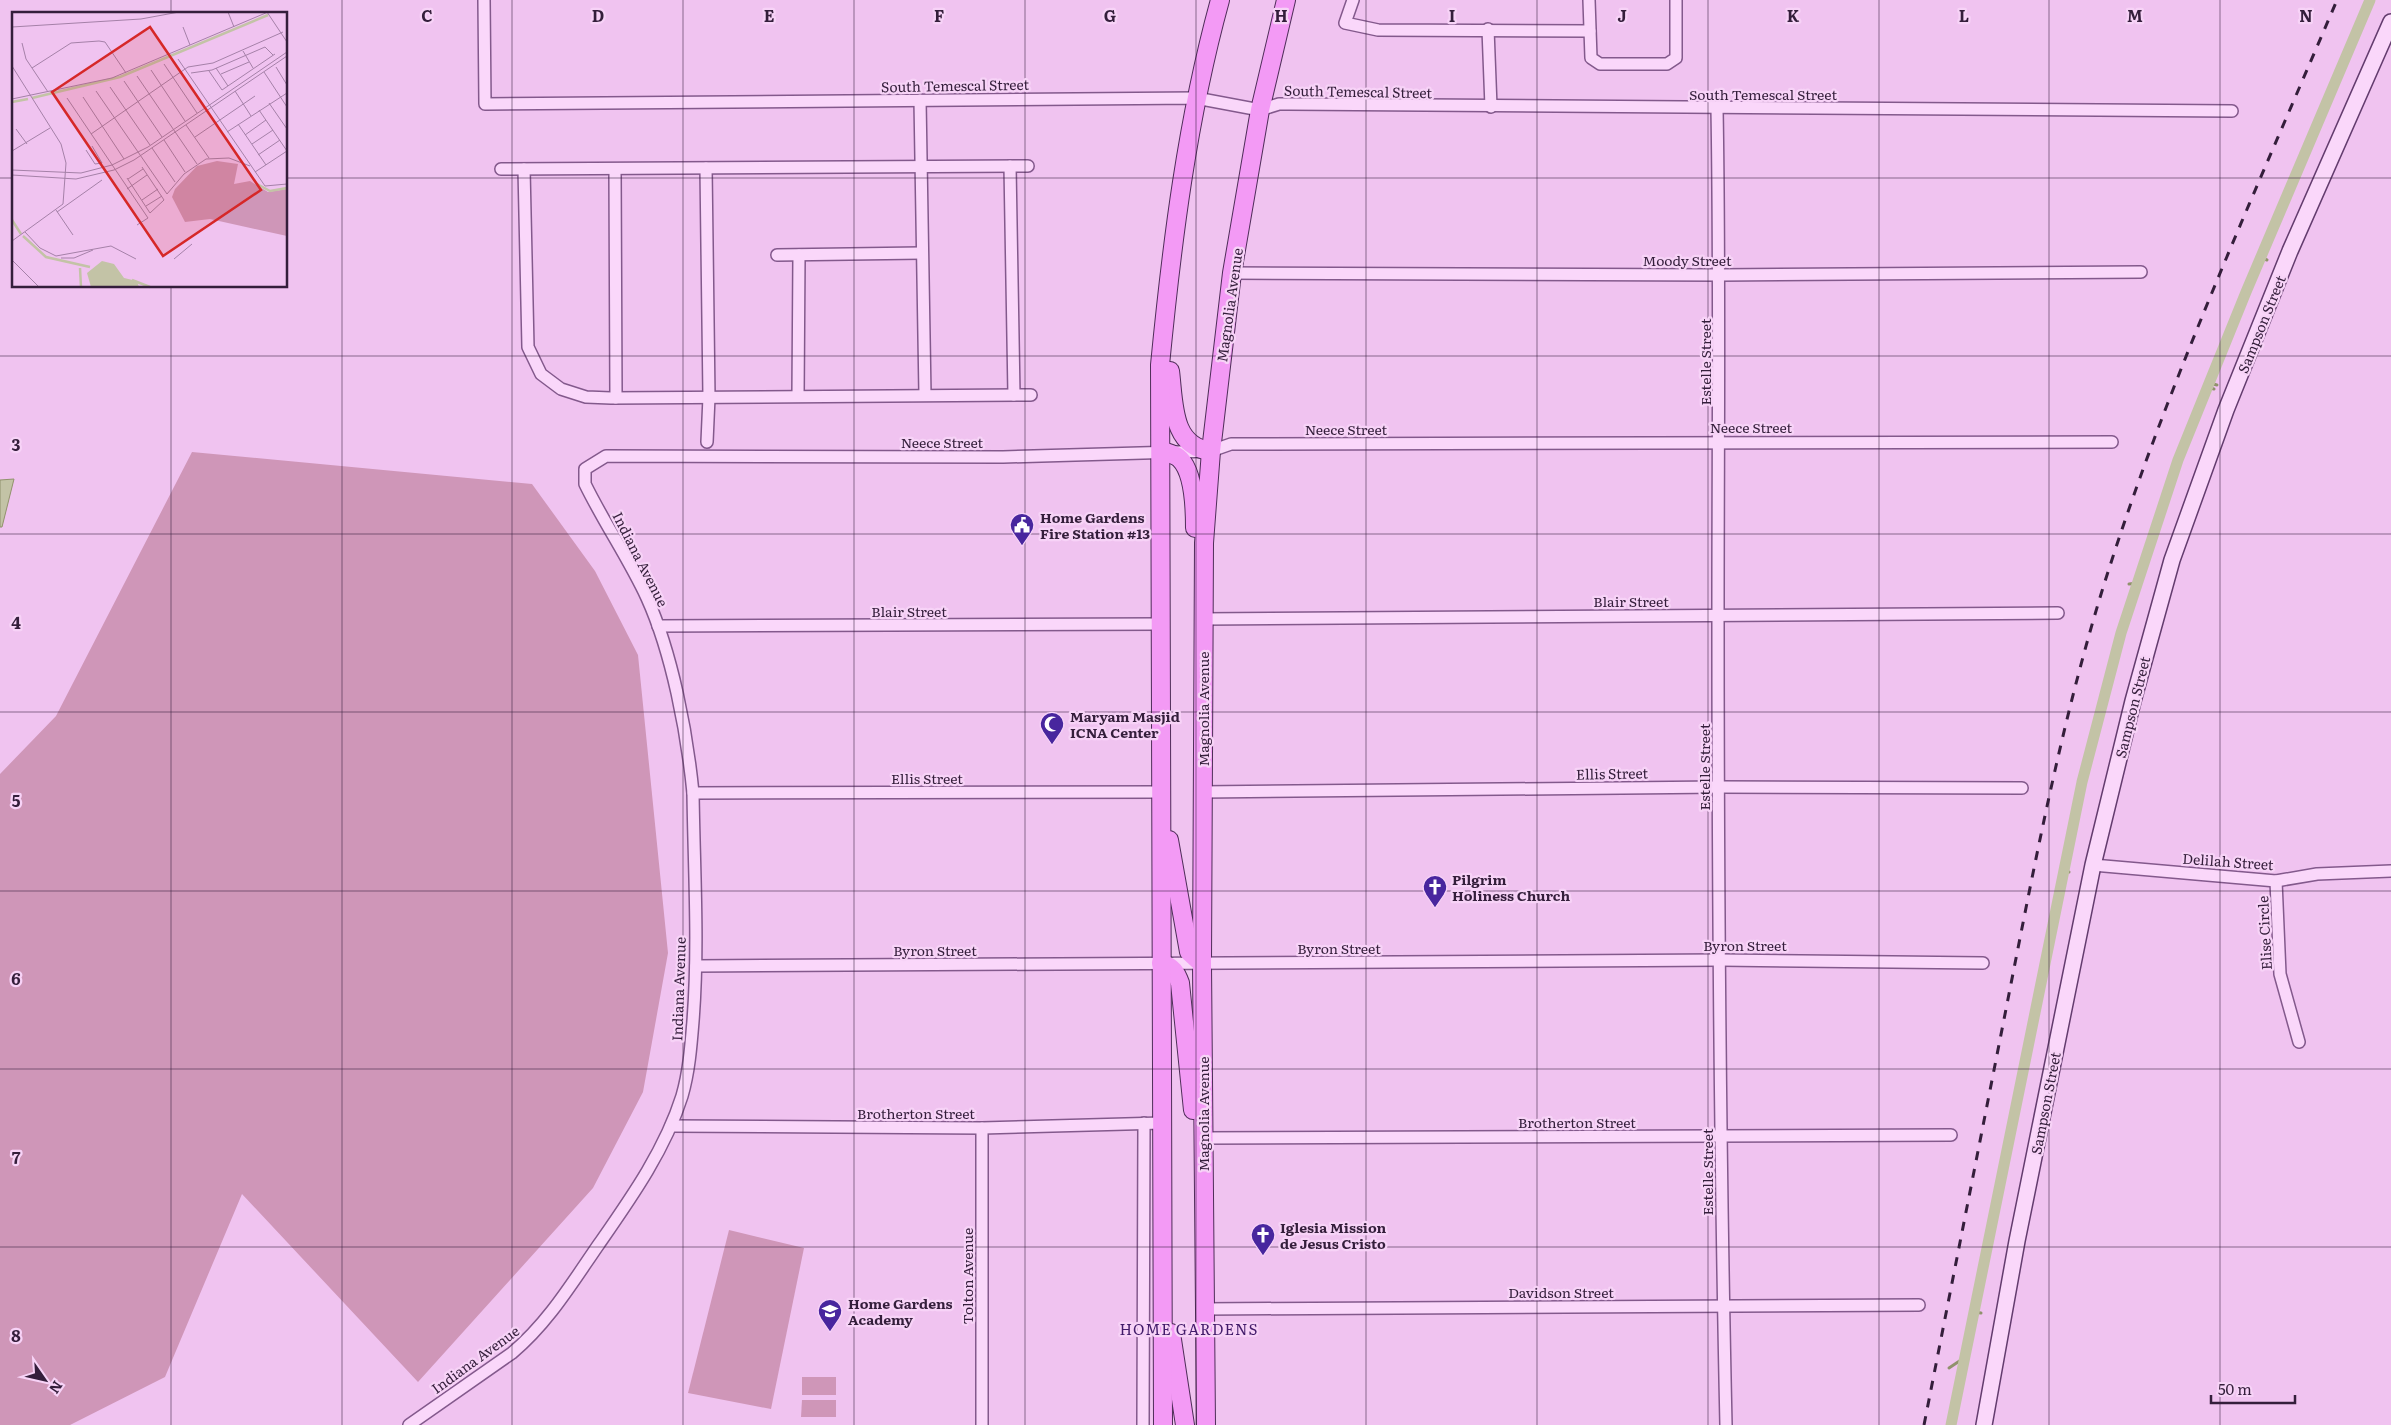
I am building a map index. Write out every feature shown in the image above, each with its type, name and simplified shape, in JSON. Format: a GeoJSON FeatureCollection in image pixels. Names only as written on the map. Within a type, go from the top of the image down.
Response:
{"type":"FeatureCollection","features":[{"type":"Feature","properties":{"kind":"main road"},"geometry":{"type":"LineString","coordinates":[[1163,1425],[1160,624],[1162,451],[1160,365],[1177,206],[1196,98],[1220,0]]}},
{"type":"Feature","properties":{"kind":"main road","name":"Magnolia Avenue"},"geometry":{"type":"LineString","coordinates":[[1206,1425],[1202,964],[1202,591],[1211,451],[1232,273],[1260,110],[1286,0]]}},
{"type":"Feature","properties":{"kind":"main road"},"geometry":{"type":"LineString","coordinates":[[1164,325],[1180,427],[1189,444],[1197,449],[1211,451]]}},
{"type":"Feature","properties":{"kind":"main road"},"geometry":{"type":"LineString","coordinates":[[1162,451],[1176,456],[1186,470],[1193,497],[1202,591]]}},
{"type":"Feature","properties":{"kind":"main road"},"geometry":{"type":"LineString","coordinates":[[1161,792],[1189,952],[1202,964]]}},
{"type":"Feature","properties":{"kind":"main road"},"geometry":{"type":"LineString","coordinates":[[1162,963],[1170,966],[1180,983],[1194,1122],[1203,1138]]}},
{"type":"Feature","properties":{"kind":"main road"},"geometry":{"type":"LineString","coordinates":[[1162,1273],[1185,1425]]}},
{"type":"Feature","properties":{"kind":"street","name":"South Temescal Street"},"geometry":{"type":"LineString","coordinates":[[484,0],[485,104],[1196,98],[1260,110],[1279,104],[1717,109],[2232,111]]}},
{"type":"Feature","properties":{"kind":"street"},"geometry":{"type":"LineString","coordinates":[[1353,0],[1345,23],[1378,30],[1488,29],[1590,31]]}},
{"type":"Feature","properties":{"kind":"street"},"geometry":{"type":"LineString","coordinates":[[1589,0],[1590,58],[1600,64],[1667,64],[1676,58],[1676,0]]}},
{"type":"Feature","properties":{"kind":"street","name":"Sampson Street"},"geometry":{"type":"LineString","coordinates":[[1984,1425],[2019,1232],[2093,865],[2133,701],[2175,551],[2226,410],[2290,251],[2391,22]]}},
{"type":"Feature","properties":{"kind":"street"},"geometry":{"type":"LineString","coordinates":[[1488,29],[1491,107]]}},
{"type":"Feature","properties":{"kind":"street"},"geometry":{"type":"LineString","coordinates":[[920,100],[925,395]]}},
{"type":"Feature","properties":{"kind":"street","name":"Estelle Street"},"geometry":{"type":"LineString","coordinates":[[1717,109],[1720,275],[1718,615],[1720,960],[1726,1425]]}},
{"type":"Feature","properties":{"kind":"street"},"geometry":{"type":"LineString","coordinates":[[1010,166],[1014,395]]}},
{"type":"Feature","properties":{"kind":"street"},"geometry":{"type":"LineString","coordinates":[[501,169],[1028,166]]}},
{"type":"Feature","properties":{"kind":"street"},"geometry":{"type":"LineString","coordinates":[[615,168],[616,398]]}},
{"type":"Feature","properties":{"kind":"street"},"geometry":{"type":"LineString","coordinates":[[706,168],[709,397],[707,442]]}},
{"type":"Feature","properties":{"kind":"street"},"geometry":{"type":"LineString","coordinates":[[524,169],[528,347],[541,374],[561,390],[586,396],[616,398],[1031,395]]}},
{"type":"Feature","properties":{"kind":"street"},"geometry":{"type":"LineString","coordinates":[[777,255],[922,253]]}},
{"type":"Feature","properties":{"kind":"street"},"geometry":{"type":"LineString","coordinates":[[798,396],[799,255]]}},
{"type":"Feature","properties":{"kind":"street","name":"Moody Street"},"geometry":{"type":"LineString","coordinates":[[1232,273],[1720,275],[2141,272]]}},
{"type":"Feature","properties":{"kind":"street","name":"Neece Street"},"geometry":{"type":"LineString","coordinates":[[585,469],[606,456],[1003,457],[1211,451],[1231,444],[2112,442]]}},
{"type":"Feature","properties":{"kind":"street","name":"Indiana Avenue"},"geometry":{"type":"LineString","coordinates":[[409,1425],[497,1364],[536,1332],[615,1221],[658,1152],[671,1126],[687,1074],[696,966],[693,793],[687,744],[672,675],[658,626],[647,598],[585,484],[585,469]]}},
{"type":"Feature","properties":{"kind":"street","name":"Blair Street"},"geometry":{"type":"LineString","coordinates":[[1203,619],[2058,613]]}},
{"type":"Feature","properties":{"kind":"street","name":"Blair Street"},"geometry":{"type":"LineString","coordinates":[[658,626],[1160,624]]}},
{"type":"Feature","properties":{"kind":"street","name":"Ellis Street"},"geometry":{"type":"LineString","coordinates":[[1202,792],[1720,787],[2022,788]]}},
{"type":"Feature","properties":{"kind":"street","name":"Ellis Street"},"geometry":{"type":"LineString","coordinates":[[693,793],[1161,792]]}},
{"type":"Feature","properties":{"kind":"street","name":"Delilah Street"},"geometry":{"type":"LineString","coordinates":[[2093,865],[2276,881],[2317,874],[2391,871]]}},
{"type":"Feature","properties":{"kind":"street","name":"Elise Circle"},"geometry":{"type":"LineString","coordinates":[[2276,881],[2280,974],[2299,1042]]}},
{"type":"Feature","properties":{"kind":"street","name":"Byron Street"},"geometry":{"type":"LineString","coordinates":[[696,966],[1720,960],[1983,963]]}},
{"type":"Feature","properties":{"kind":"street"},"geometry":{"type":"LineString","coordinates":[[1143,1425],[1144,1123]]}},
{"type":"Feature","properties":{"kind":"street","name":"Brotherton Street"},"geometry":{"type":"LineString","coordinates":[[671,1126],[982,1128],[1162,1123]]}},
{"type":"Feature","properties":{"kind":"street","name":"Tolton Avenue"},"geometry":{"type":"LineString","coordinates":[[982,1128],[982,1425]]}},
{"type":"Feature","properties":{"kind":"street","name":"Brotherton Street"},"geometry":{"type":"LineString","coordinates":[[1203,1138],[1951,1135]]}},
{"type":"Feature","properties":{"kind":"street","name":"Davidson Street"},"geometry":{"type":"LineString","coordinates":[[1204,1309],[1919,1305]]}},
{"type":"Feature","properties":{"kind":"shaded area"},"geometry":{"type":"Polygon","coordinates":[[[192,452],[532,484],[595,571],[638,655],[668,953],[643,1092],[593,1188],[418,1382],[242,1194],[165,1377],[70,1425],[0,1425],[0,774],[56,716],[192,452]]]}},
{"type":"Feature","properties":{"kind":"shaded area"},"geometry":{"type":"Polygon","coordinates":[[[14,479],[2,527],[0,527],[0,480],[14,479]]]}},
{"type":"Feature","properties":{"kind":"shaded area"},"geometry":{"type":"Polygon","coordinates":[[[729,1230],[804,1248],[771,1409],[688,1393],[729,1230]]]}},
{"type":"Feature","properties":{"kind":"shaded area"},"geometry":{"type":"Polygon","coordinates":[[[802,1377],[836,1377],[836,1395],[802,1395],[802,1377]]]}},
{"type":"Feature","properties":{"kind":"shaded area"},"geometry":{"type":"Polygon","coordinates":[[[802,1400],[836,1400],[836,1417],[801,1417],[802,1400]]]}},
{"type":"Feature","properties":{"kind":"waterway"},"geometry":{"type":"LineString","coordinates":[[1951,1425],[2082,782],[2121,633],[2178,460],[2246,292],[2370,0]]}},
{"type":"Feature","properties":{"kind":"waterway"},"geometry":{"type":"LineString","coordinates":[[2260,257],[2267,260]]}},
{"type":"Feature","properties":{"kind":"waterway"},"geometry":{"type":"LineString","coordinates":[[2209,383],[2217,385]]}},
{"type":"Feature","properties":{"kind":"waterway"},"geometry":{"type":"LineString","coordinates":[[2207,387],[2214,389]]}},
{"type":"Feature","properties":{"kind":"waterway"},"geometry":{"type":"LineString","coordinates":[[2129,584],[2138,583]]}},
{"type":"Feature","properties":{"kind":"waterway"},"geometry":{"type":"LineString","coordinates":[[2063,871],[2069,872]]}},
{"type":"Feature","properties":{"kind":"waterway"},"geometry":{"type":"LineString","coordinates":[[1974,1312],[1981,1313]]}},
{"type":"Feature","properties":{"kind":"waterway"},"geometry":{"type":"LineString","coordinates":[[1949,1368],[1964,1358]]}},
{"type":"Feature","properties":{"kind":"railway"},"geometry":{"type":"LineString","coordinates":[[1924,1425],[2039,845],[2061,743],[2087,641],[2127,515],[2182,366],[2337,0]]}},
{"type":"Feature","properties":{"kind":"place","name":"Home Gardens Fire Station #13"},"geometry":{"type":"Point","coordinates":[1022,546]}},
{"type":"Feature","properties":{"kind":"place","name":"Maryam Masjid ICNA Center"},"geometry":{"type":"Point","coordinates":[1052,745]}},
{"type":"Feature","properties":{"kind":"place","name":"Pilgrim Holiness Church"},"geometry":{"type":"Point","coordinates":[1435,908]}},
{"type":"Feature","properties":{"kind":"place","name":"Iglesia Mission de Jesus Cristo"},"geometry":{"type":"Point","coordinates":[1263,1256]}},
{"type":"Feature","properties":{"kind":"place","name":"Home Gardens Academy"},"geometry":{"type":"Point","coordinates":[830,1332]}},
{"type":"Feature","properties":{"kind":"district","name":"HOME GARDENS"},"geometry":{"type":"Point","coordinates":[1189,1328]}}]}
